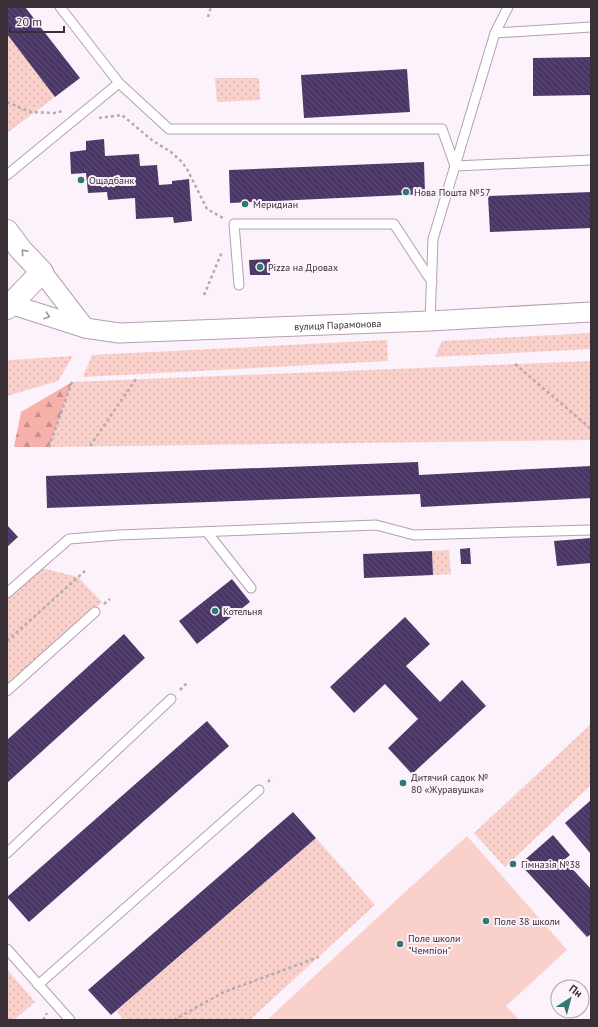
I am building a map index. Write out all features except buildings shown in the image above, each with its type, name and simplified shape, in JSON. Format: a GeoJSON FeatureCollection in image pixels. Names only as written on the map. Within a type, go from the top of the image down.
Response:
{"type":"FeatureCollection","features":[{"type":"Feature","properties":{"kind":"street"},"geometry":{"type":"LineString","coordinates":[[7,231],[21,250],[42,272],[85,328]]}},
{"type":"Feature","properties":{"kind":"street"},"geometry":{"type":"LineString","coordinates":[[8,304],[42,272]]}},
{"type":"Feature","properties":{"kind":"street","name":"вулиця Парамонова"},"geometry":{"type":"LineString","coordinates":[[8,304],[85,328],[119,333],[430,321],[591,312]]}},
{"type":"Feature","properties":{"kind":"lane"},"geometry":{"type":"LineString","coordinates":[[60,7],[119,83],[169,128],[442,129],[456,166]]}},
{"type":"Feature","properties":{"kind":"lane"},"geometry":{"type":"LineString","coordinates":[[430,321],[433,239],[495,33],[508,7]]}},
{"type":"Feature","properties":{"kind":"lane"},"geometry":{"type":"LineString","coordinates":[[495,33],[591,27]]}},
{"type":"Feature","properties":{"kind":"lane"},"geometry":{"type":"LineString","coordinates":[[7,175],[119,83]]}},
{"type":"Feature","properties":{"kind":"lane"},"geometry":{"type":"LineString","coordinates":[[456,166],[591,160]]}},
{"type":"Feature","properties":{"kind":"lane"},"geometry":{"type":"LineString","coordinates":[[239,285],[234,224],[394,224],[432,282]]}},
{"type":"Feature","properties":{"kind":"lane"},"geometry":{"type":"LineString","coordinates":[[7,594],[69,539],[118,535],[376,525],[414,535],[591,530]]}},
{"type":"Feature","properties":{"kind":"lane"},"geometry":{"type":"LineString","coordinates":[[207,532],[251,588]]}},
{"type":"Feature","properties":{"kind":"lane"},"geometry":{"type":"LineString","coordinates":[[7,691],[95,612]]}},
{"type":"Feature","properties":{"kind":"lane"},"geometry":{"type":"LineString","coordinates":[[7,853],[171,699]]}},
{"type":"Feature","properties":{"kind":"lane"},"geometry":{"type":"LineString","coordinates":[[38,985],[259,790]]}},
{"type":"Feature","properties":{"kind":"lane"},"geometry":{"type":"LineString","coordinates":[[7,949],[70,1020]]}},
{"type":"Feature","properties":{"kind":"path"},"geometry":{"type":"LineString","coordinates":[[208,17],[211,7]]}},
{"type":"Feature","properties":{"kind":"path"},"geometry":{"type":"LineString","coordinates":[[7,102],[30,112],[56,113],[63,111]]}},
{"type":"Feature","properties":{"kind":"path"},"geometry":{"type":"LineString","coordinates":[[72,122],[122,115],[182,162],[187,168],[207,209],[234,224],[204,295]]}},
{"type":"Feature","properties":{"kind":"path"},"geometry":{"type":"LineString","coordinates":[[515,364],[591,429]]}},
{"type":"Feature","properties":{"kind":"path"},"geometry":{"type":"LineString","coordinates":[[90,446],[136,380]]}},
{"type":"Feature","properties":{"kind":"path"},"geometry":{"type":"LineString","coordinates":[[49,447],[72,382]]}},
{"type":"Feature","properties":{"kind":"path"},"geometry":{"type":"LineString","coordinates":[[7,641],[85,571]]}},
{"type":"Feature","properties":{"kind":"path"},"geometry":{"type":"LineString","coordinates":[[174,1020],[224,992],[319,957]]}},
{"type":"Feature","properties":{"kind":"shaded area"},"geometry":{"type":"Polygon","coordinates":[[[7,34],[55,97],[7,133],[7,34]]]}},
{"type":"Feature","properties":{"kind":"shaded area"},"geometry":{"type":"Polygon","coordinates":[[[215,78],[259,78],[260,100],[217,102],[215,78]]]}},
{"type":"Feature","properties":{"kind":"shaded area"},"geometry":{"type":"Polygon","coordinates":[[[591,333],[591,349],[435,357],[442,341],[591,333]]]}},
{"type":"Feature","properties":{"kind":"shaded area"},"geometry":{"type":"Polygon","coordinates":[[[387,340],[388,361],[83,377],[92,355],[387,340]]]}},
{"type":"Feature","properties":{"kind":"shaded area"},"geometry":{"type":"Polygon","coordinates":[[[73,356],[58,381],[7,396],[7,362],[10,360],[73,356]]]}},
{"type":"Feature","properties":{"kind":"shaded area"},"geometry":{"type":"Polygon","coordinates":[[[591,361],[591,440],[49,447],[72,382],[591,361]]]}},
{"type":"Feature","properties":{"kind":"shaded area"},"geometry":{"type":"Polygon","coordinates":[[[449,550],[451,574],[433,575],[432,551],[449,550]]]}},
{"type":"Feature","properties":{"kind":"shaded area"},"geometry":{"type":"Polygon","coordinates":[[[37,567],[78,577],[102,602],[7,690],[7,593],[37,567]]]}},
{"type":"Feature","properties":{"kind":"shaded area"},"geometry":{"type":"Polygon","coordinates":[[[591,724],[591,785],[505,867],[474,833],[591,724]]]}},
{"type":"Feature","properties":{"kind":"shaded area"},"geometry":{"type":"Polygon","coordinates":[[[467,836],[567,950],[506,1006],[519,1020],[267,1020],[405,892],[467,836]]]}},
{"type":"Feature","properties":{"kind":"shaded area"},"geometry":{"type":"Polygon","coordinates":[[[316,838],[375,905],[250,1020],[124,1020],[116,1011],[316,838]]]}},
{"type":"Feature","properties":{"kind":"shaded area"},"geometry":{"type":"Polygon","coordinates":[[[7,969],[35,1002],[14,1020],[7,1020],[7,969]]]}},
{"type":"Feature","properties":{"kind":"green space"},"geometry":{"type":"Polygon","coordinates":[[[72,382],[49,447],[14,447],[21,412],[72,382]]]}},
{"type":"Feature","properties":{"kind":"place","name":"Ощадбанк"},"geometry":{"type":"Point","coordinates":[81,180]}},
{"type":"Feature","properties":{"kind":"place","name":"Нова Пошта №57"},"geometry":{"type":"Point","coordinates":[406,192]}},
{"type":"Feature","properties":{"kind":"place","name":"Меридиан"},"geometry":{"type":"Point","coordinates":[245,204]}},
{"type":"Feature","properties":{"kind":"place","name":"Pizza на Дровах"},"geometry":{"type":"Point","coordinates":[260,267]}},
{"type":"Feature","properties":{"kind":"place","name":"Котельня"},"geometry":{"type":"Point","coordinates":[215,611]}},
{"type":"Feature","properties":{"kind":"place","name":"Дитячий садок № 80 «Журавушка»"},"geometry":{"type":"Point","coordinates":[403,783]}},
{"type":"Feature","properties":{"kind":"place","name":"Гімназія №38"},"geometry":{"type":"Point","coordinates":[513,864]}},
{"type":"Feature","properties":{"kind":"place","name":"Поле 38 школи"},"geometry":{"type":"Point","coordinates":[486,921]}},
{"type":"Feature","properties":{"kind":"place","name":"Поле школи \"Чемпіон\""},"geometry":{"type":"Point","coordinates":[400,944]}}]}
